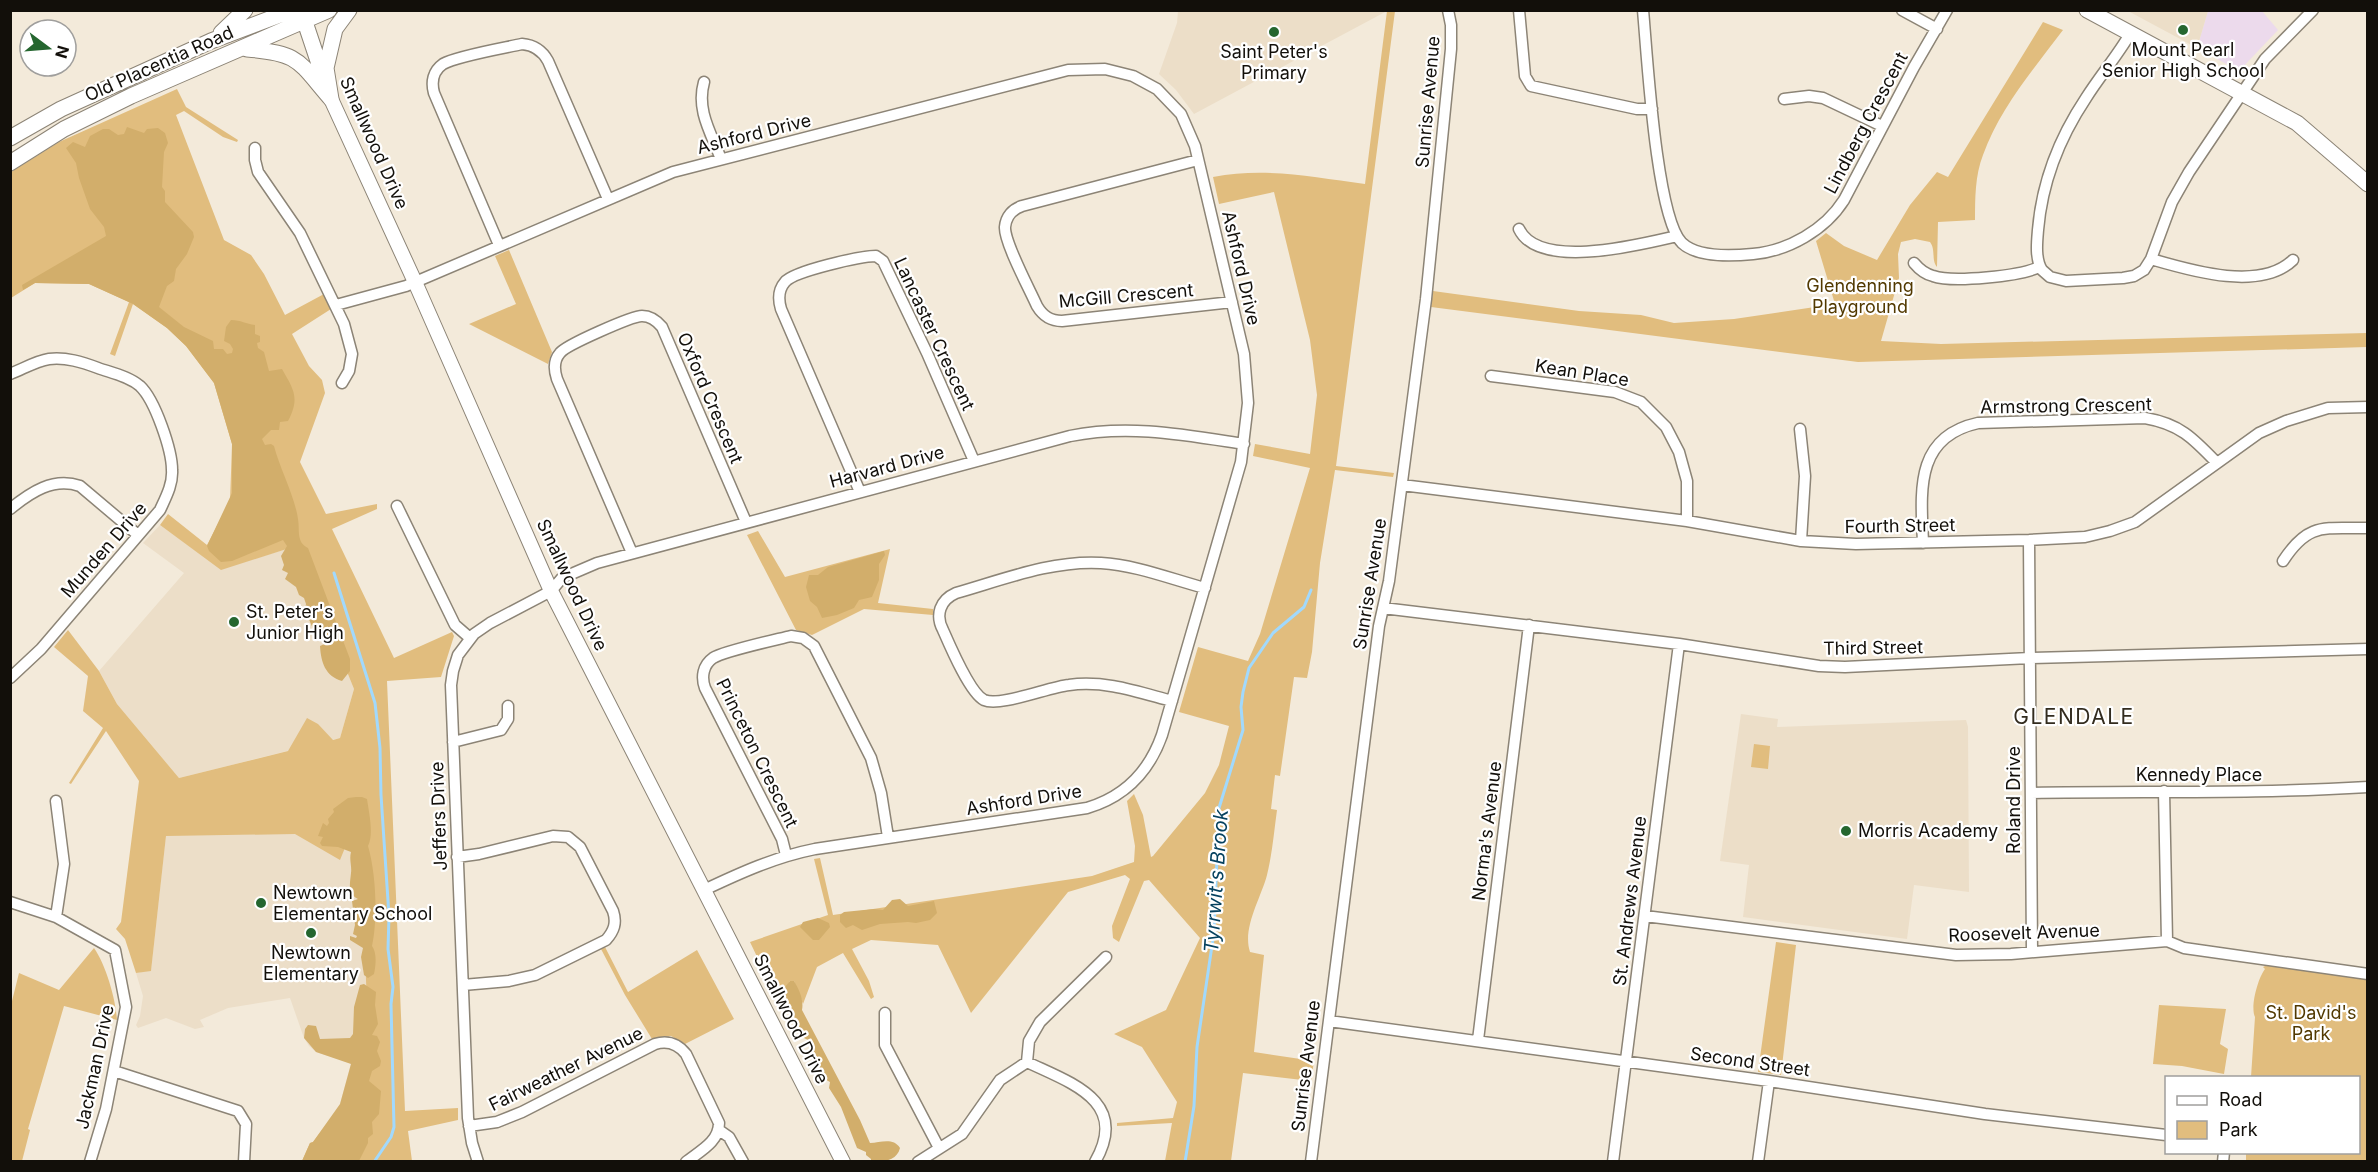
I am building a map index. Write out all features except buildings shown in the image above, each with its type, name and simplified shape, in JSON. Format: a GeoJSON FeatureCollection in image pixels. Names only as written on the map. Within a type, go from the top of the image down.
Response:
{"type":"FeatureCollection","features":[{"type":"Feature","properties":{"kind":"main road"},"geometry":{"type":"LineString","coordinates":[[212,41],[245,10]]}},
{"type":"Feature","properties":{"kind":"main road","name":"Old Placentia Road"},"geometry":{"type":"LineString","coordinates":[[10,138],[61,109],[212,41],[292,10]]}},
{"type":"Feature","properties":{"kind":"main road","name":"Old Placentia Road"},"geometry":{"type":"LineString","coordinates":[[10,164],[64,129],[131,96],[244,48],[303,16],[329,10]]}},
{"type":"Feature","properties":{"kind":"main road"},"geometry":{"type":"LineString","coordinates":[[331,99],[326,68],[335,29],[349,10]]}},
{"type":"Feature","properties":{"kind":"main road"},"geometry":{"type":"LineString","coordinates":[[2087,10],[2297,123],[2367,184]]}},
{"type":"Feature","properties":{"kind":"main road","name":"Smallwood Drive"},"geometry":{"type":"LineString","coordinates":[[303,16],[331,99]]}},
{"type":"Feature","properties":{"kind":"main road"},"geometry":{"type":"LineString","coordinates":[[244,48],[282,52],[298,60],[331,99]]}},
{"type":"Feature","properties":{"kind":"street","name":"Sunrise Avenue"},"geometry":{"type":"LineString","coordinates":[[1311,1161],[1379,626],[1402,485],[1426,299],[1451,49],[1451,25],[1448,10]]}},
{"type":"Feature","properties":{"kind":"street"},"geometry":{"type":"LineString","coordinates":[[1519,10],[1525,76],[1531,86],[1637,109],[1652,109]]}},
{"type":"Feature","properties":{"kind":"street"},"geometry":{"type":"LineString","coordinates":[[1519,229],[1526,238],[1537,245],[1572,251],[1617,249],[1677,236],[1660,173],[1643,10]]}},
{"type":"Feature","properties":{"kind":"street"},"geometry":{"type":"LineString","coordinates":[[1902,10],[1937,29]]}},
{"type":"Feature","properties":{"kind":"street","name":"Lindberg Crescent"},"geometry":{"type":"LineString","coordinates":[[1677,236],[1686,246],[1722,255],[1765,253],[1795,242],[1815,230],[1840,206],[1947,10]]}},
{"type":"Feature","properties":{"kind":"street"},"geometry":{"type":"LineString","coordinates":[[2130,34],[2077,111],[2056,152],[2040,215],[2039,267],[2045,274],[2061,280],[2128,278],[2139,273],[2148,265],[2177,192],[2270,53],[2313,10]]}},
{"type":"Feature","properties":{"kind":"street"},"geometry":{"type":"LineString","coordinates":[[500,245],[434,93],[433,78],[438,69],[446,63],[522,44],[532,45],[542,51],[548,60],[608,199]]}},
{"type":"Feature","properties":{"kind":"street","name":"Ashford Drive"},"geometry":{"type":"LineString","coordinates":[[336,305],[415,282],[657,177],[1059,72],[1087,68],[1124,73],[1141,80],[1163,94],[1185,122],[1198,160],[1244,354],[1248,384],[1244,444],[1172,701],[1159,744],[1151,761],[1134,782],[1109,800],[1079,810],[888,837],[786,855],[748,869],[704,890]]}},
{"type":"Feature","properties":{"kind":"street"},"geometry":{"type":"LineString","coordinates":[[704,82],[701,94],[702,108],[721,159]]}},
{"type":"Feature","properties":{"kind":"street"},"geometry":{"type":"LineString","coordinates":[[1784,99],[1809,96],[1823,98],[1882,126]]}},
{"type":"Feature","properties":{"kind":"street","name":"Smallwood Drive"},"geometry":{"type":"LineString","coordinates":[[331,99],[415,282],[551,591],[843,1161]]}},
{"type":"Feature","properties":{"kind":"street"},"geometry":{"type":"LineString","coordinates":[[255,148],[258,171],[295,225],[347,331],[352,354],[349,371],[342,383]]}},
{"type":"Feature","properties":{"kind":"street","name":"McGill Crescent"},"geometry":{"type":"LineString","coordinates":[[1198,160],[1022,206],[1014,210],[1008,218],[1006,233],[1037,306],[1042,315],[1051,320],[1062,321],[1232,302]]}},
{"type":"Feature","properties":{"kind":"street","name":"Lancaster Crescent"},"geometry":{"type":"LineString","coordinates":[[860,492],[780,309],[778,298],[783,283],[796,274],[861,257],[876,256],[883,261],[922,342],[974,461]]}},
{"type":"Feature","properties":{"kind":"street"},"geometry":{"type":"LineString","coordinates":[[2151,259],[2200,273],[2224,276],[2274,272],[2293,260]]}},
{"type":"Feature","properties":{"kind":"street"},"geometry":{"type":"LineString","coordinates":[[1914,262],[1922,271],[1940,278],[1996,276],[2024,272],[2039,267]]}},
{"type":"Feature","properties":{"kind":"street","name":"Oxford Crescent"},"geometry":{"type":"LineString","coordinates":[[632,553],[557,379],[554,367],[558,355],[567,346],[634,317],[648,317],[662,327],[746,522]]}},
{"type":"Feature","properties":{"kind":"street","name":"Munden Drive"},"geometry":{"type":"LineString","coordinates":[[10,374],[48,359],[64,358],[80,361],[127,378],[149,395],[160,420],[172,470],[169,490],[160,510],[41,649],[10,678]]}},
{"type":"Feature","properties":{"kind":"street","name":"Kean Place"},"geometry":{"type":"LineString","coordinates":[[1491,376],[1615,392],[1641,402],[1666,427],[1679,452],[1687,481],[1687,521]]}},
{"type":"Feature","properties":{"kind":"street","name":"Fourth Street"},"geometry":{"type":"LineString","coordinates":[[1402,485],[1687,521],[1801,541],[1856,544],[2085,537],[2135,522],[2259,433],[2286,421],[2328,408],[2367,407]]}},
{"type":"Feature","properties":{"kind":"street","name":"Armstrong Crescent"},"geometry":{"type":"LineString","coordinates":[[1923,543],[1921,486],[1924,470],[1930,455],[1941,441],[1957,429],[1967,425],[2145,418],[2176,427],[2189,435],[2217,463]]}},
{"type":"Feature","properties":{"kind":"street"},"geometry":{"type":"LineString","coordinates":[[1800,429],[1805,476],[1801,541]]}},
{"type":"Feature","properties":{"kind":"street","name":"Harvard Drive"},"geometry":{"type":"LineString","coordinates":[[551,591],[562,578],[632,553],[1070,436],[1113,430],[1168,433],[1244,444]]}},
{"type":"Feature","properties":{"kind":"street"},"geometry":{"type":"LineString","coordinates":[[10,509],[51,484],[69,482],[80,486],[138,535]]}},
{"type":"Feature","properties":{"kind":"street"},"geometry":{"type":"LineString","coordinates":[[397,506],[455,625],[470,638]]}},
{"type":"Feature","properties":{"kind":"street"},"geometry":{"type":"LineString","coordinates":[[2283,561],[2302,537],[2314,530],[2367,528]]}},
{"type":"Feature","properties":{"kind":"street","name":"Roland Drive"},"geometry":{"type":"LineString","coordinates":[[2029,540],[2032,952]]}},
{"type":"Feature","properties":{"kind":"street"},"geometry":{"type":"LineString","coordinates":[[1172,701],[1122,687],[1091,684],[1059,686],[1000,702],[986,701],[974,690],[942,628],[939,612],[944,601],[956,592],[1046,568],[1072,564],[1101,563],[1123,566],[1205,588]]}},
{"type":"Feature","properties":{"kind":"street","name":"Jeffers Drive"},"geometry":{"type":"LineString","coordinates":[[478,1161],[469,1126],[451,678],[458,656],[470,638],[490,623],[551,591]]}},
{"type":"Feature","properties":{"kind":"street","name":"Third Street"},"geometry":{"type":"LineString","coordinates":[[1383,608],[1679,644],[1838,667],[2030,658],[2367,649]]}},
{"type":"Feature","properties":{"kind":"street","name":"Norma's Avenue"},"geometry":{"type":"LineString","coordinates":[[1478,1040],[1528,625]]}},
{"type":"Feature","properties":{"kind":"street","name":"Princeton Crescent"},"geometry":{"type":"LineString","coordinates":[[786,855],[782,839],[702,678],[705,668],[715,657],[791,636],[803,638],[814,646],[868,750],[881,793],[888,837]]}},
{"type":"Feature","properties":{"kind":"street","name":"St. Andrews Avenue"},"geometry":{"type":"LineString","coordinates":[[1613,1161],[1679,644]]}},
{"type":"Feature","properties":{"kind":"street"},"geometry":{"type":"LineString","coordinates":[[453,742],[501,730],[508,720],[508,706]]}},
{"type":"Feature","properties":{"kind":"street","name":"Kennedy Place"},"geometry":{"type":"LineString","coordinates":[[2031,793],[2164,790],[2293,792],[2367,787]]}},
{"type":"Feature","properties":{"kind":"street"},"geometry":{"type":"LineString","coordinates":[[2164,790],[2167,941]]}},
{"type":"Feature","properties":{"kind":"street"},"geometry":{"type":"LineString","coordinates":[[56,801],[64,864],[56,917]]}},
{"type":"Feature","properties":{"kind":"street"},"geometry":{"type":"LineString","coordinates":[[457,857],[553,836],[568,837],[580,847],[613,911],[615,921],[613,931],[606,940],[544,972],[508,981],[463,985]]}},
{"type":"Feature","properties":{"kind":"street","name":"Jackman Drive"},"geometry":{"type":"LineString","coordinates":[[10,902],[56,917],[114,950],[126,1007],[106,1109],[90,1161]]}},
{"type":"Feature","properties":{"kind":"street","name":"Roosevelt Avenue"},"geometry":{"type":"LineString","coordinates":[[1645,916],[1932,953],[1970,955],[2167,941],[2184,948],[2367,974]]}},
{"type":"Feature","properties":{"kind":"street"},"geometry":{"type":"LineString","coordinates":[[1027,1062],[1029,1041],[1040,1022],[1106,957]]}},
{"type":"Feature","properties":{"kind":"street"},"geometry":{"type":"LineString","coordinates":[[885,1013],[885,1045],[939,1148]]}},
{"type":"Feature","properties":{"kind":"street","name":"Second Street"},"geometry":{"type":"LineString","coordinates":[[1329,1021],[1769,1080],[1985,1114],[2165,1135]]}},
{"type":"Feature","properties":{"kind":"street","name":"Fairweather Avenue"},"geometry":{"type":"LineString","coordinates":[[469,1126],[489,1124],[514,1115],[655,1044],[667,1042],[678,1046],[686,1054],[717,1114],[719,1130]]}},
{"type":"Feature","properties":{"kind":"street"},"geometry":{"type":"LineString","coordinates":[[918,1161],[962,1134],[1000,1080],[1027,1062]]}},
{"type":"Feature","properties":{"kind":"street"},"geometry":{"type":"LineString","coordinates":[[1027,1062],[1073,1082],[1096,1102],[1106,1128],[1104,1146],[1095,1161]]}},
{"type":"Feature","properties":{"kind":"street"},"geometry":{"type":"LineString","coordinates":[[114,1071],[238,1112],[246,1124],[244,1161]]}},
{"type":"Feature","properties":{"kind":"street"},"geometry":{"type":"LineString","coordinates":[[1758,1161],[1769,1080]]}},
{"type":"Feature","properties":{"kind":"street"},"geometry":{"type":"LineString","coordinates":[[686,1161],[712,1142],[719,1130],[729,1137],[743,1161]]}},
{"type":"Feature","properties":{"kind":"shaded area"},"geometry":{"type":"Polygon","coordinates":[[[1178,10],[1387,11],[1194,114],[1176,90],[1159,74],[1177,23],[1178,10]]]}},
{"type":"Feature","properties":{"kind":"shaded area","name":"Mount Pearl Senior High School"},"geometry":{"type":"Polygon","coordinates":[[[2128,11],[2208,11],[2197,48],[2128,11]]]}},
{"type":"Feature","properties":{"kind":"shaded area"},"geometry":{"type":"Polygon","coordinates":[[[2208,11],[2262,11],[2278,30],[2239,71],[2197,48],[2208,11]]]}},
{"type":"Feature","properties":{"kind":"shaded area"},"geometry":{"type":"Polygon","coordinates":[[[127,127],[144,133],[147,129],[158,128],[165,133],[168,143],[164,152],[162,187],[165,191],[165,202],[193,232],[194,237],[187,254],[176,269],[174,281],[167,286],[159,307],[184,327],[213,341],[214,349],[223,349],[227,354],[232,353],[233,349],[224,341],[226,327],[231,320],[255,325],[255,334],[260,336],[260,342],[257,343],[258,348],[264,352],[269,371],[282,369],[294,394],[294,406],[288,421],[280,422],[279,430],[271,430],[262,439],[265,445],[274,446],[291,492],[300,539],[308,548],[350,659],[350,671],[342,681],[332,676],[325,668],[320,646],[329,642],[327,637],[316,636],[305,610],[304,598],[299,595],[296,587],[285,579],[288,573],[282,570],[284,565],[281,556],[287,546],[283,540],[232,561],[221,562],[209,551],[207,546],[232,493],[232,444],[214,383],[186,346],[167,328],[133,304],[89,284],[35,283],[23,290],[22,285],[106,236],[104,227],[90,209],[76,163],[66,148],[73,142],[85,147],[90,136],[103,129],[109,129],[118,135],[124,134],[127,127]]]}},
{"type":"Feature","properties":{"kind":"shaded area","name":"St. Peter's Junior High"},"geometry":{"type":"Polygon","coordinates":[[[160,525],[221,569],[296,546],[354,689],[340,738],[179,778],[117,704],[99,671],[184,573],[143,543],[160,525]]]}},
{"type":"Feature","properties":{"kind":"shaded area"},"geometry":{"type":"Polygon","coordinates":[[[884,551],[885,555],[879,564],[879,580],[872,597],[859,600],[854,608],[822,618],[817,607],[810,601],[806,587],[809,575],[818,575],[828,567],[884,551]]]}},
{"type":"Feature","properties":{"kind":"shaded area","name":"Morris Academy"},"geometry":{"type":"Polygon","coordinates":[[[1741,714],[1778,719],[1777,727],[1966,720],[1968,727],[1969,892],[1914,885],[1907,939],[1743,917],[1749,865],[1720,861],[1741,714]]]}},
{"type":"Feature","properties":{"kind":"shaded area"},"geometry":{"type":"Polygon","coordinates":[[[348,798],[367,799],[371,836],[368,846],[375,896],[372,946],[376,963],[374,974],[368,978],[364,975],[361,957],[363,948],[350,940],[350,936],[356,938],[357,936],[353,934],[355,925],[352,901],[358,899],[354,897],[350,888],[351,852],[338,847],[322,846],[320,843],[323,837],[318,836],[323,823],[327,826],[329,823],[328,819],[334,812],[333,809],[348,798]]]}},
{"type":"Feature","properties":{"kind":"shaded area","name":"Newtown Elementary School"},"geometry":{"type":"Polygon","coordinates":[[[361,833],[369,1068],[340,1104],[351,1063],[316,1052],[309,1046],[290,998],[228,1008],[200,1020],[204,1027],[195,1029],[166,1018],[138,1028],[136,1025],[143,996],[136,973],[151,970],[166,835],[361,833]]]}},
{"type":"Feature","properties":{"kind":"shaded area"},"geometry":{"type":"Polygon","coordinates":[[[900,899],[908,906],[934,901],[937,913],[930,920],[916,923],[880,924],[862,930],[853,925],[846,928],[840,922],[840,915],[844,912],[883,910],[892,900],[900,899]]]}},
{"type":"Feature","properties":{"kind":"shaded area"},"geometry":{"type":"Polygon","coordinates":[[[818,918],[829,923],[830,927],[819,940],[813,940],[800,927],[803,922],[818,918]]]}},
{"type":"Feature","properties":{"kind":"shaded area"},"geometry":{"type":"Polygon","coordinates":[[[790,981],[794,981],[798,988],[802,999],[802,1010],[870,1143],[886,1141],[894,1143],[900,1148],[893,1158],[885,1161],[871,1161],[866,1152],[857,1148],[841,1107],[829,1088],[830,1082],[824,1077],[811,1054],[808,1040],[804,1038],[789,1008],[785,987],[790,981]]]}},
{"type":"Feature","properties":{"kind":"shaded area"},"geometry":{"type":"Polygon","coordinates":[[[364,984],[376,992],[375,1005],[378,1024],[372,1035],[377,1036],[380,1042],[377,1051],[381,1061],[380,1066],[372,1071],[369,1081],[381,1091],[379,1114],[372,1122],[373,1134],[368,1138],[368,1143],[359,1161],[302,1161],[310,1143],[340,1104],[351,1064],[316,1052],[304,1038],[305,1029],[308,1025],[316,1026],[320,1039],[350,1038],[353,1034],[354,1007],[360,985],[364,984]]]}},
{"type":"Feature","properties":{"kind":"green space"},"geometry":{"type":"Polygon","coordinates":[[[1387,11],[1395,11],[1336,466],[1394,473],[1393,477],[1335,470],[1320,563],[1312,652],[1307,678],[1294,677],[1280,776],[1275,775],[1271,809],[1277,810],[1270,860],[1248,933],[1250,952],[1264,955],[1254,1052],[1314,1061],[1311,1081],[1243,1073],[1231,1161],[1165,1161],[1172,1123],[1117,1126],[1117,1123],[1173,1118],[1177,1102],[1142,1047],[1114,1034],[1166,1010],[1200,938],[1149,880],[1144,881],[1119,942],[1113,938],[1112,926],[1130,879],[1125,875],[1068,892],[971,1013],[938,945],[871,940],[852,949],[869,981],[874,997],[871,999],[843,953],[817,967],[803,1004],[794,981],[790,981],[787,986],[774,992],[750,942],[828,915],[814,859],[820,858],[833,915],[1092,876],[1134,862],[1135,846],[1127,801],[1134,794],[1143,815],[1151,857],[1205,793],[1219,765],[1229,726],[1179,712],[1198,647],[1248,661],[1260,634],[1310,468],[1253,456],[1255,444],[1310,454],[1317,395],[1310,340],[1274,192],[1219,204],[1213,177],[1270,173],[1365,184],[1387,11]]]}},
{"type":"Feature","properties":{"kind":"green space","name":"Glendenning Playground"},"geometry":{"type":"Polygon","coordinates":[[[2043,22],[2063,30],[2018,90],[1990,138],[1978,171],[1975,220],[1938,222],[1937,267],[1930,242],[1915,239],[1901,242],[1898,254],[1899,278],[1881,341],[1941,344],[2367,333],[2367,347],[1858,362],[1431,307],[1433,291],[1579,311],[1641,315],[1674,323],[1734,319],[1835,304],[1816,241],[1826,233],[1844,246],[1877,260],[1910,205],[1937,172],[1948,177],[2043,22]]]}},
{"type":"Feature","properties":{"kind":"green space"},"geometry":{"type":"Polygon","coordinates":[[[177,89],[186,107],[238,140],[237,142],[223,137],[184,111],[176,115],[224,240],[251,255],[264,274],[285,315],[324,294],[331,309],[292,334],[309,366],[322,380],[325,393],[300,462],[326,514],[377,504],[377,509],[332,529],[394,658],[452,632],[454,636],[441,677],[387,681],[405,1111],[458,1108],[458,1120],[408,1131],[412,1161],[302,1161],[310,1143],[369,1068],[361,833],[351,833],[340,860],[295,834],[166,836],[151,971],[136,973],[125,939],[116,929],[121,922],[139,781],[106,731],[71,784],[69,783],[103,728],[83,711],[88,676],[54,647],[68,630],[99,671],[117,704],[179,778],[288,751],[307,718],[318,724],[333,740],[340,738],[354,689],[296,546],[221,570],[160,525],[168,514],[207,545],[230,501],[232,444],[214,383],[186,346],[167,328],[133,304],[115,356],[110,354],[129,302],[89,284],[35,283],[11,298],[11,172],[59,142],[177,89]]]}},
{"type":"Feature","properties":{"kind":"green space"},"geometry":{"type":"Polygon","coordinates":[[[509,250],[552,352],[548,364],[469,324],[516,304],[495,256],[509,250]]]}},
{"type":"Feature","properties":{"kind":"green space"},"geometry":{"type":"Polygon","coordinates":[[[758,531],[785,577],[890,549],[878,603],[933,609],[933,615],[864,609],[812,635],[796,630],[747,535],[758,531]]]}},
{"type":"Feature","properties":{"kind":"green space"},"geometry":{"type":"Polygon","coordinates":[[[1754,744],[1770,746],[1768,769],[1751,767],[1754,744]]]}},
{"type":"Feature","properties":{"kind":"green space"},"geometry":{"type":"Polygon","coordinates":[[[1776,942],[1796,945],[1781,1075],[1758,1072],[1776,942]]]}},
{"type":"Feature","properties":{"kind":"green space"},"geometry":{"type":"Polygon","coordinates":[[[605,947],[628,992],[697,950],[734,1019],[685,1044],[671,1036],[652,1039],[601,949],[605,947]]]}},
{"type":"Feature","properties":{"kind":"green space"},"geometry":{"type":"Polygon","coordinates":[[[94,948],[110,983],[117,1020],[64,1006],[28,1129],[30,1130],[22,1161],[11,1161],[11,1005],[19,973],[59,990],[94,948]]]}},
{"type":"Feature","properties":{"kind":"green space","name":"St. David's Park"},"geometry":{"type":"Polygon","coordinates":[[[2269,964],[2367,979],[2367,1161],[2246,1162],[2246,1154],[2360,1154],[2360,1076],[2251,1076],[2254,1000],[2257,986],[2265,969],[2263,967],[2269,964]]]}},
{"type":"Feature","properties":{"kind":"green space"},"geometry":{"type":"Polygon","coordinates":[[[2159,1005],[2226,1009],[2220,1044],[2228,1049],[2224,1074],[2182,1066],[2153,1064],[2159,1005]]]}},
{"type":"Feature","properties":{"kind":"waterway"},"geometry":{"type":"LineString","coordinates":[[334,573],[375,703],[380,748],[389,916],[388,949],[393,987],[391,1004],[394,1127],[391,1137],[374,1162]]}},
{"type":"Feature","properties":{"kind":"waterway","name":"Tyrrwit's Brook"},"geometry":{"type":"LineString","coordinates":[[1185,1162],[1194,1106],[1197,1047],[1214,932],[1219,808],[1243,730],[1241,707],[1243,692],[1249,668],[1273,633],[1304,607],[1311,590]]}},
{"type":"Feature","properties":{"kind":"place","name":"Mount Pearl Senior High School"},"geometry":{"type":"Point","coordinates":[2183,30]}},
{"type":"Feature","properties":{"kind":"place","name":"Saint Peter's Primary"},"geometry":{"type":"Point","coordinates":[1274,32]}},
{"type":"Feature","properties":{"kind":"place","name":"St. Peter's Junior High"},"geometry":{"type":"Point","coordinates":[234,622]}},
{"type":"Feature","properties":{"kind":"place","name":"Morris Academy"},"geometry":{"type":"Point","coordinates":[1846,831]}},
{"type":"Feature","properties":{"kind":"place","name":"Newtown Elementary School"},"geometry":{"type":"Point","coordinates":[261,903]}},
{"type":"Feature","properties":{"kind":"place","name":"Newtown Elementary"},"geometry":{"type":"Point","coordinates":[311,933]}},
{"type":"Feature","properties":{"kind":"district","name":"GLENDALE"},"geometry":{"type":"Point","coordinates":[2074,717]}}]}
